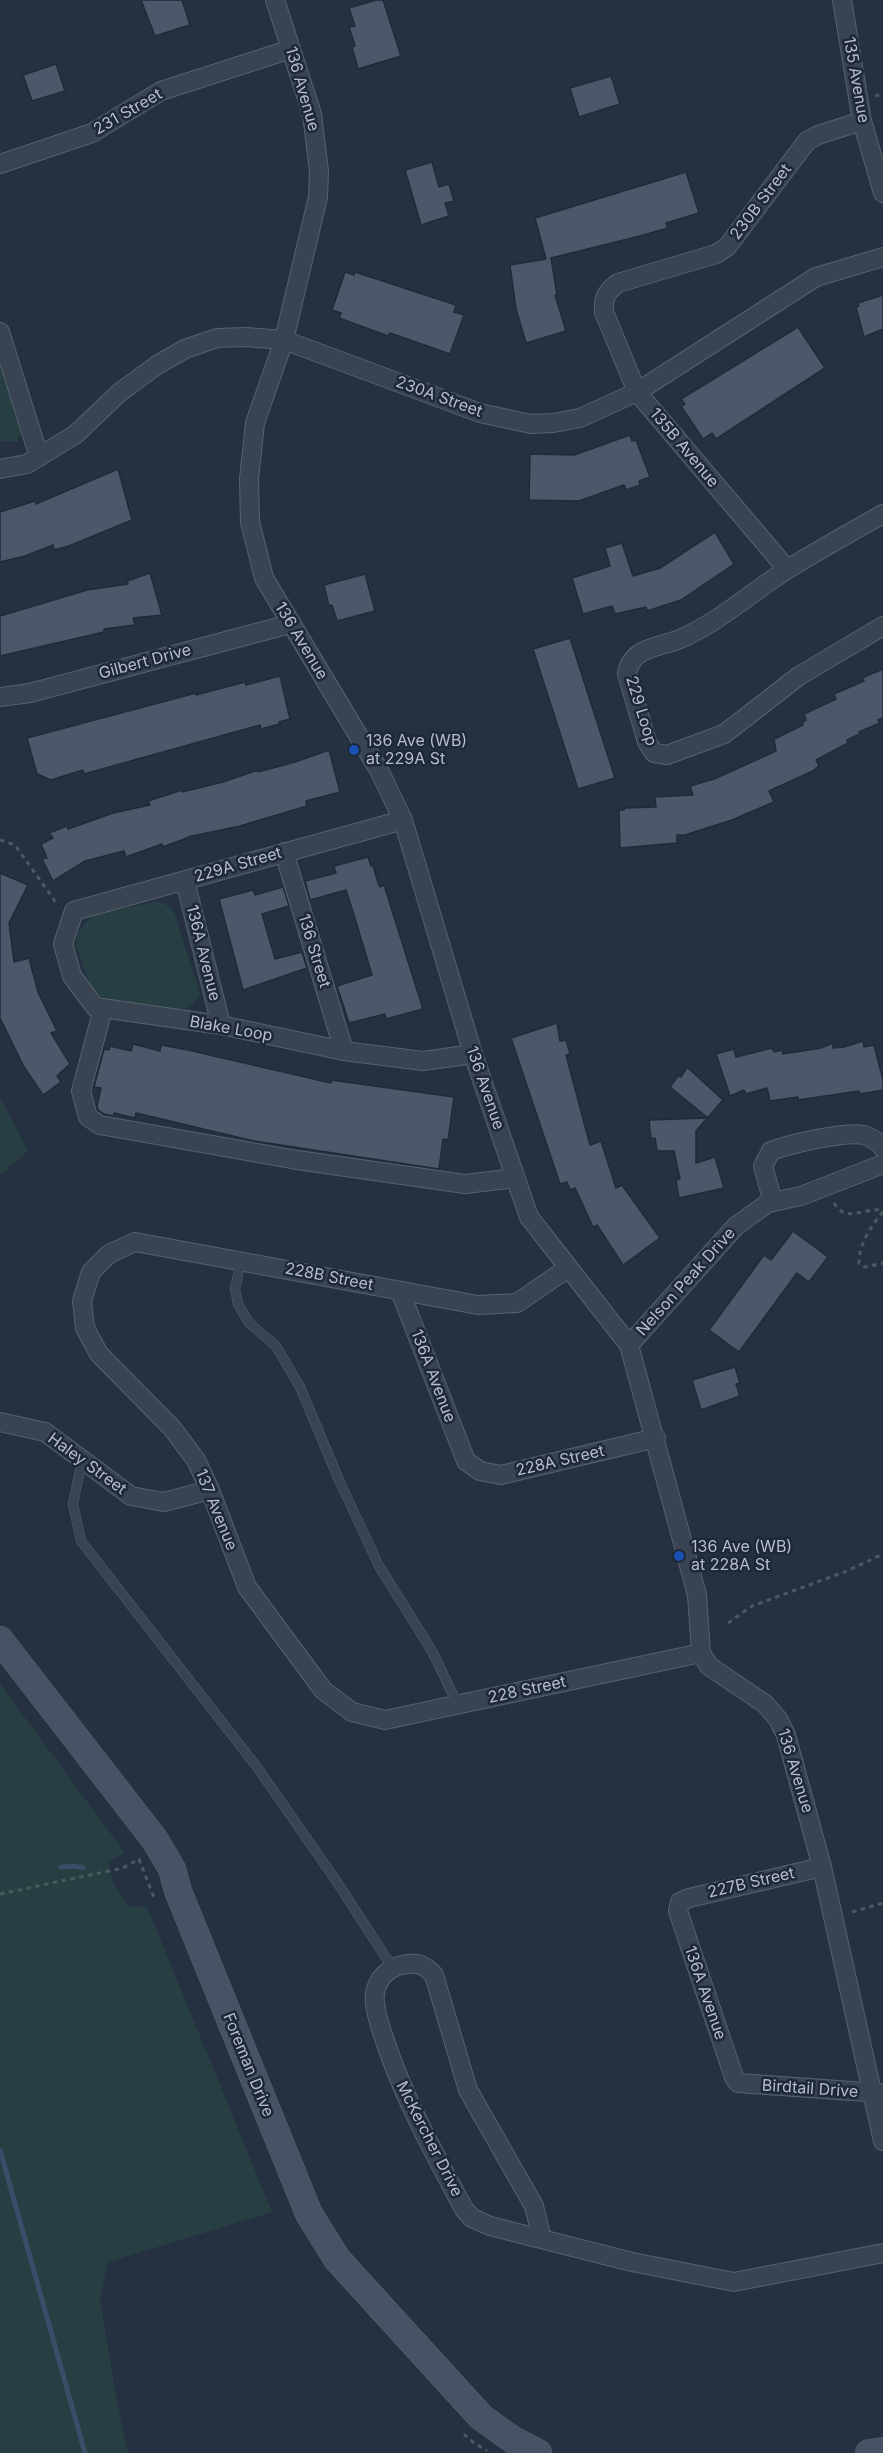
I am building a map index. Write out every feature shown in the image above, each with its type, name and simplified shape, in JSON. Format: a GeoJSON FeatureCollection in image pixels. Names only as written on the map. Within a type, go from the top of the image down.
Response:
{"type":"FeatureCollection","features":[{"type":"Feature","properties":{"kind":"street","name":"136 Avenue"},"geometry":{"type":"LineString","coordinates":[[275,0],[312,114],[319,171],[318,198],[284,340],[255,423],[249,479],[250,522],[264,578],[379,770],[404,820],[473,1054],[529,1217],[629,1345],[697,1595],[701,1653],[710,1665],[765,1704],[778,1719],[786,1735],[822,1867],[877,2093],[883,2141]]}},
{"type":"Feature","properties":{"kind":"street","name":"135 Avenue"},"geometry":{"type":"LineString","coordinates":[[842,0],[862,121],[883,193]]}},
{"type":"Feature","properties":{"kind":"street","name":"231 Street"},"geometry":{"type":"LineString","coordinates":[[0,164],[92,133],[161,91],[291,49]]}},
{"type":"Feature","properties":{"kind":"street","name":"230B Street"},"geometry":{"type":"LineString","coordinates":[[604,312],[603,299],[608,290],[618,283],[716,254],[727,247],[807,141],[818,135],[862,121]]}},
{"type":"Feature","properties":{"kind":"street","name":"230A Street"},"geometry":{"type":"LineString","coordinates":[[0,469],[27,464],[39,457],[76,434],[119,393],[157,364],[185,349],[218,338],[246,337],[284,340],[480,413],[531,424],[580,418],[637,392],[816,277],[883,257]]}},
{"type":"Feature","properties":{"kind":"street","name":"135B Avenue"},"geometry":{"type":"LineString","coordinates":[[604,312],[637,392],[787,569]]}},
{"type":"Feature","properties":{"kind":"street"},"geometry":{"type":"LineString","coordinates":[[0,332],[39,457]]}},
{"type":"Feature","properties":{"kind":"street","name":"229 Loop"},"geometry":{"type":"LineString","coordinates":[[883,514],[787,569],[726,612],[681,638],[635,655],[629,663],[627,674],[647,742],[654,753],[667,755],[724,734],[799,676],[883,626]]}},
{"type":"Feature","properties":{"kind":"street","name":"Gilbert Drive"},"geometry":{"type":"LineString","coordinates":[[0,697],[30,693],[290,624]]}},
{"type":"Feature","properties":{"kind":"street","name":"229A Street"},"geometry":{"type":"LineString","coordinates":[[66,907],[185,880],[404,820]]}},
{"type":"Feature","properties":{"kind":"street","name":"136 Street"},"geometry":{"type":"LineString","coordinates":[[284,852],[344,1051]]}},
{"type":"Feature","properties":{"kind":"street","name":"136A Avenue"},"geometry":{"type":"LineString","coordinates":[[185,880],[221,1025]]}},
{"type":"Feature","properties":{"kind":"street"},"geometry":{"type":"LineString","coordinates":[[66,907],[63,944],[72,976],[95,1007],[103,1009],[81,1091],[88,1117],[100,1125],[297,1160],[465,1184],[516,1178]]}},
{"type":"Feature","properties":{"kind":"street","name":"Blake Loop"},"geometry":{"type":"LineString","coordinates":[[103,1009],[221,1025],[344,1051],[423,1061],[473,1054]]}},
{"type":"Feature","properties":{"kind":"street"},"geometry":{"type":"LineString","coordinates":[[773,1202],[764,1166],[771,1151],[845,1135],[863,1135],[877,1141],[883,1148]]}},
{"type":"Feature","properties":{"kind":"street","name":"Nelson Peak Drive"},"geometry":{"type":"LineString","coordinates":[[629,1345],[736,1226],[768,1203],[801,1196],[883,1164]]}},
{"type":"Feature","properties":{"kind":"street","name":"228B Street"},"geometry":{"type":"LineString","coordinates":[[91,1272],[109,1254],[135,1242],[478,1305],[517,1303],[568,1268]]}},
{"type":"Feature","properties":{"kind":"street","name":"137 Avenue"},"geometry":{"type":"LineString","coordinates":[[91,1272],[82,1302],[85,1328],[99,1354],[172,1428],[195,1460],[210,1490],[246,1587],[323,1690],[352,1712]]}},
{"type":"Feature","properties":{"kind":"street","name":"136A Avenue"},"geometry":{"type":"LineString","coordinates":[[400,1291],[466,1461]]}},
{"type":"Feature","properties":{"kind":"street","name":"Haley Street"},"geometry":{"type":"LineString","coordinates":[[0,1422],[45,1432],[131,1496],[164,1502],[210,1490]]}},
{"type":"Feature","properties":{"kind":"street","name":"228A Street"},"geometry":{"type":"LineString","coordinates":[[466,1461],[480,1471],[501,1475],[656,1438]]}},
{"type":"Feature","properties":{"kind":"street","name":"Foreman Drive"},"geometry":{"type":"LineString","coordinates":[[0,1640],[155,1840],[171,1869],[241,2049],[309,2214],[322,2238],[337,2259],[481,2417],[513,2440],[538,2453]]}},
{"type":"Feature","properties":{"kind":"street","name":"228 Street"},"geometry":{"type":"LineString","coordinates":[[352,1712],[385,1720],[701,1653]]}},
{"type":"Feature","properties":{"kind":"street","name":"227B Street"},"geometry":{"type":"LineString","coordinates":[[680,1902],[822,1867]]}},
{"type":"Feature","properties":{"kind":"street","name":"136A Avenue"},"geometry":{"type":"LineString","coordinates":[[680,1902],[678,1911],[734,2077],[738,2083]]}},
{"type":"Feature","properties":{"kind":"street"},"geometry":{"type":"LineString","coordinates":[[392,1967],[412,1963],[425,1966],[434,1975],[468,2090],[534,2206],[542,2239]]}},
{"type":"Feature","properties":{"kind":"street","name":"McKercher Drive"},"geometry":{"type":"LineString","coordinates":[[392,1967],[381,1978],[375,1994],[380,2024],[394,2068],[418,2125],[464,2209],[472,2218],[490,2226],[632,2262],[734,2282],[883,2253]]}},
{"type":"Feature","properties":{"kind":"street","name":"Birdtail Drive"},"geometry":{"type":"LineString","coordinates":[[738,2083],[877,2093]]}},
{"type":"Feature","properties":{"kind":"street"},"geometry":{"type":"LineString","coordinates":[[869,2453],[883,2451]]}},
{"type":"Feature","properties":{"kind":"lane"},"geometry":{"type":"LineString","coordinates":[[241,1261],[235,1289],[238,1304],[249,1323],[276,1346],[300,1387],[339,1480],[379,1566],[432,1651],[458,1705]]}},
{"type":"Feature","properties":{"kind":"lane"},"geometry":{"type":"LineString","coordinates":[[82,1460],[73,1504],[81,1541],[257,1767],[337,1882],[392,1967]]}},
{"type":"Feature","properties":{"kind":"path"},"geometry":{"type":"LineString","coordinates":[[873,97],[883,94]]}},
{"type":"Feature","properties":{"kind":"path"},"geometry":{"type":"LineString","coordinates":[[0,840],[15,845],[66,907]]}},
{"type":"Feature","properties":{"kind":"path"},"geometry":{"type":"LineString","coordinates":[[833,1201],[838,1210],[844,1214],[874,1208],[883,1211],[862,1246],[859,1259],[859,1263],[865,1267],[883,1263]]}},
{"type":"Feature","properties":{"kind":"path"},"geometry":{"type":"LineString","coordinates":[[728,1623],[752,1606],[847,1571],[883,1554]]}},
{"type":"Feature","properties":{"kind":"path"},"geometry":{"type":"LineString","coordinates":[[0,1894],[123,1868],[138,1859]]}},
{"type":"Feature","properties":{"kind":"path"},"geometry":{"type":"LineString","coordinates":[[852,1912],[883,1903]]}},
{"type":"Feature","properties":{"kind":"green space"},"geometry":{"type":"Polygon","coordinates":[[[0,367],[29,414],[17,442],[0,441],[0,367]]]}},
{"type":"Feature","properties":{"kind":"green space"},"geometry":{"type":"Polygon","coordinates":[[[159,901],[173,909],[200,994],[190,1007],[180,1009],[109,1002],[91,988],[76,944],[78,933],[92,915],[159,901]]]}},
{"type":"Feature","properties":{"kind":"green space"},"geometry":{"type":"Polygon","coordinates":[[[0,1097],[28,1151],[0,1175],[0,1097]]]}},
{"type":"Feature","properties":{"kind":"green space"},"geometry":{"type":"Polygon","coordinates":[[[0,1684],[125,1853],[108,1861],[114,1885],[129,1906],[147,1907],[272,2212],[108,2262],[100,2299],[128,2453],[0,2453],[0,1684]]]}},
{"type":"Feature","properties":{"kind":"building"},"geometry":{"type":"Polygon","coordinates":[[[141,0],[182,0],[190,25],[155,36],[141,0]]]}},
{"type":"Feature","properties":{"kind":"building"},"geometry":{"type":"Polygon","coordinates":[[[383,0],[401,56],[358,69],[352,47],[355,46],[349,27],[355,26],[349,8],[383,0]]]}},
{"type":"Feature","properties":{"kind":"building"},"geometry":{"type":"Polygon","coordinates":[[[56,64],[65,91],[32,101],[23,75],[56,64]]]}},
{"type":"Feature","properties":{"kind":"building"},"geometry":{"type":"Polygon","coordinates":[[[611,76],[620,104],[579,117],[570,88],[611,76]]]}},
{"type":"Feature","properties":{"kind":"building"},"geometry":{"type":"Polygon","coordinates":[[[432,162],[439,187],[449,184],[454,201],[445,203],[449,216],[421,225],[405,170],[432,162]]]}},
{"type":"Feature","properties":{"kind":"building"},"geometry":{"type":"Polygon","coordinates":[[[686,172],[699,213],[666,223],[668,228],[551,258],[557,295],[555,295],[566,331],[526,343],[516,309],[510,265],[546,259],[535,218],[686,172]]]}},
{"type":"Feature","properties":{"kind":"building"},"geometry":{"type":"Polygon","coordinates":[[[345,272],[354,275],[355,272],[456,305],[454,312],[464,315],[450,354],[390,333],[388,336],[339,318],[341,313],[332,310],[345,272]]]}},
{"type":"Feature","properties":{"kind":"building"},"geometry":{"type":"Polygon","coordinates":[[[883,295],[883,329],[864,337],[856,307],[859,306],[858,303],[883,295]]]}},
{"type":"Feature","properties":{"kind":"building"},"geometry":{"type":"Polygon","coordinates":[[[798,327],[825,368],[716,439],[712,433],[703,439],[681,406],[685,404],[681,399],[798,327]]]}},
{"type":"Feature","properties":{"kind":"building"},"geometry":{"type":"Polygon","coordinates":[[[630,435],[632,441],[636,440],[650,477],[639,481],[640,485],[626,490],[624,485],[579,501],[529,500],[530,454],[574,455],[630,435]]]}},
{"type":"Feature","properties":{"kind":"building"},"geometry":{"type":"Polygon","coordinates":[[[118,469],[132,520],[69,546],[54,550],[53,545],[25,556],[0,562],[0,512],[35,501],[36,504],[118,469]]]}},
{"type":"Feature","properties":{"kind":"building"},"geometry":{"type":"Polygon","coordinates":[[[715,532],[734,564],[681,600],[647,611],[646,607],[615,614],[612,606],[583,614],[572,578],[610,566],[605,548],[622,543],[633,576],[660,568],[715,532]]]}},
{"type":"Feature","properties":{"kind":"building"},"geometry":{"type":"Polygon","coordinates":[[[150,573],[162,615],[133,618],[135,625],[104,629],[104,632],[0,656],[0,616],[87,590],[128,584],[127,581],[150,573]]]}},
{"type":"Feature","properties":{"kind":"building"},"geometry":{"type":"Polygon","coordinates":[[[365,574],[375,611],[337,621],[332,605],[329,606],[324,585],[365,574]]]}},
{"type":"Feature","properties":{"kind":"building"},"geometry":{"type":"Polygon","coordinates":[[[570,638],[615,778],[578,789],[533,649],[570,638]]]}},
{"type":"Feature","properties":{"kind":"building"},"geometry":{"type":"Polygon","coordinates":[[[883,669],[883,718],[878,720],[880,723],[859,732],[860,734],[847,740],[848,743],[816,760],[819,766],[813,771],[769,791],[774,802],[732,820],[685,835],[677,835],[677,843],[620,848],[619,810],[656,807],[655,797],[693,795],[690,786],[714,779],[776,751],[774,739],[803,725],[802,723],[806,720],[804,714],[836,699],[834,694],[864,681],[862,678],[883,669]]]}},
{"type":"Feature","properties":{"kind":"building"},"geometry":{"type":"Polygon","coordinates":[[[280,676],[290,719],[279,722],[280,724],[261,729],[260,725],[84,774],[83,770],[51,780],[37,774],[27,738],[196,693],[196,695],[245,682],[246,685],[280,676]]]}},
{"type":"Feature","properties":{"kind":"building"},"geometry":{"type":"Polygon","coordinates":[[[329,750],[340,792],[306,801],[307,806],[240,826],[192,836],[163,847],[162,844],[126,857],[124,851],[85,861],[53,881],[42,859],[47,858],[41,844],[53,838],[49,833],[67,826],[68,829],[113,813],[150,805],[148,801],[182,790],[182,792],[223,782],[329,750]]]}},
{"type":"Feature","properties":{"kind":"building"},"geometry":{"type":"Polygon","coordinates":[[[368,857],[380,887],[384,885],[423,1009],[386,1019],[385,1014],[349,1023],[337,986],[372,975],[354,915],[346,890],[310,900],[305,881],[336,873],[334,866],[368,857]]]}},
{"type":"Feature","properties":{"kind":"building"},"geometry":{"type":"Polygon","coordinates":[[[0,873],[28,885],[9,923],[14,962],[29,958],[38,992],[57,1031],[51,1033],[70,1064],[57,1076],[61,1082],[43,1095],[24,1067],[0,1018],[0,873]]]}},
{"type":"Feature","properties":{"kind":"building"},"geometry":{"type":"Polygon","coordinates":[[[283,887],[289,906],[262,914],[275,959],[302,952],[307,968],[243,990],[219,899],[253,890],[255,895],[283,887]]]}},
{"type":"Feature","properties":{"kind":"building"},"geometry":{"type":"Polygon","coordinates":[[[557,1023],[560,1041],[566,1040],[570,1054],[566,1055],[590,1145],[601,1141],[616,1188],[622,1185],[660,1238],[623,1265],[597,1225],[593,1227],[575,1188],[570,1190],[567,1182],[560,1184],[511,1038],[557,1023]]]}},
{"type":"Feature","properties":{"kind":"building"},"geometry":{"type":"Polygon","coordinates":[[[863,1041],[864,1047],[874,1045],[883,1080],[883,1090],[860,1094],[859,1091],[798,1100],[798,1097],[770,1101],[767,1088],[746,1094],[744,1090],[730,1096],[716,1054],[734,1049],[736,1057],[772,1048],[774,1052],[782,1050],[783,1054],[821,1048],[833,1043],[833,1048],[844,1047],[863,1041]]]}},
{"type":"Feature","properties":{"kind":"building"},"geometry":{"type":"Polygon","coordinates":[[[133,1044],[160,1051],[161,1045],[188,1050],[331,1083],[331,1080],[454,1097],[448,1140],[443,1139],[439,1169],[254,1141],[136,1113],[135,1118],[114,1113],[113,1116],[104,1114],[98,1110],[97,1106],[101,1088],[94,1087],[104,1049],[109,1050],[110,1046],[131,1051],[133,1044]]]}},
{"type":"Feature","properties":{"kind":"building"},"geometry":{"type":"Polygon","coordinates":[[[687,1067],[723,1100],[708,1118],[670,1087],[678,1076],[681,1077],[687,1067]]]}},
{"type":"Feature","properties":{"kind":"building"},"geometry":{"type":"Polygon","coordinates":[[[707,1118],[696,1131],[696,1163],[715,1157],[724,1188],[679,1198],[676,1180],[680,1179],[674,1151],[657,1151],[655,1138],[651,1139],[649,1120],[707,1118]]]}},
{"type":"Feature","properties":{"kind":"building"},"geometry":{"type":"Polygon","coordinates":[[[793,1231],[828,1257],[809,1282],[797,1273],[739,1352],[709,1330],[764,1255],[771,1260],[793,1231]]]}},
{"type":"Feature","properties":{"kind":"building"},"geometry":{"type":"Polygon","coordinates":[[[735,1367],[740,1383],[736,1384],[740,1396],[701,1410],[692,1380],[735,1367]]]}},
{"type":"Feature","properties":{"kind":"waterway"},"geometry":{"type":"LineString","coordinates":[[61,1867],[83,1868]]}},
{"type":"Feature","properties":{"kind":"waterway"},"geometry":{"type":"LineString","coordinates":[[0,2150],[85,2453]]}},
{"type":"Feature","properties":{"kind":"place","name":"136 Ave (WB) at 229A St"},"geometry":{"type":"Point","coordinates":[354,750]}},
{"type":"Feature","properties":{"kind":"place","name":"136 Ave (WB) at 228A St"},"geometry":{"type":"Point","coordinates":[679,1556]}}]}
